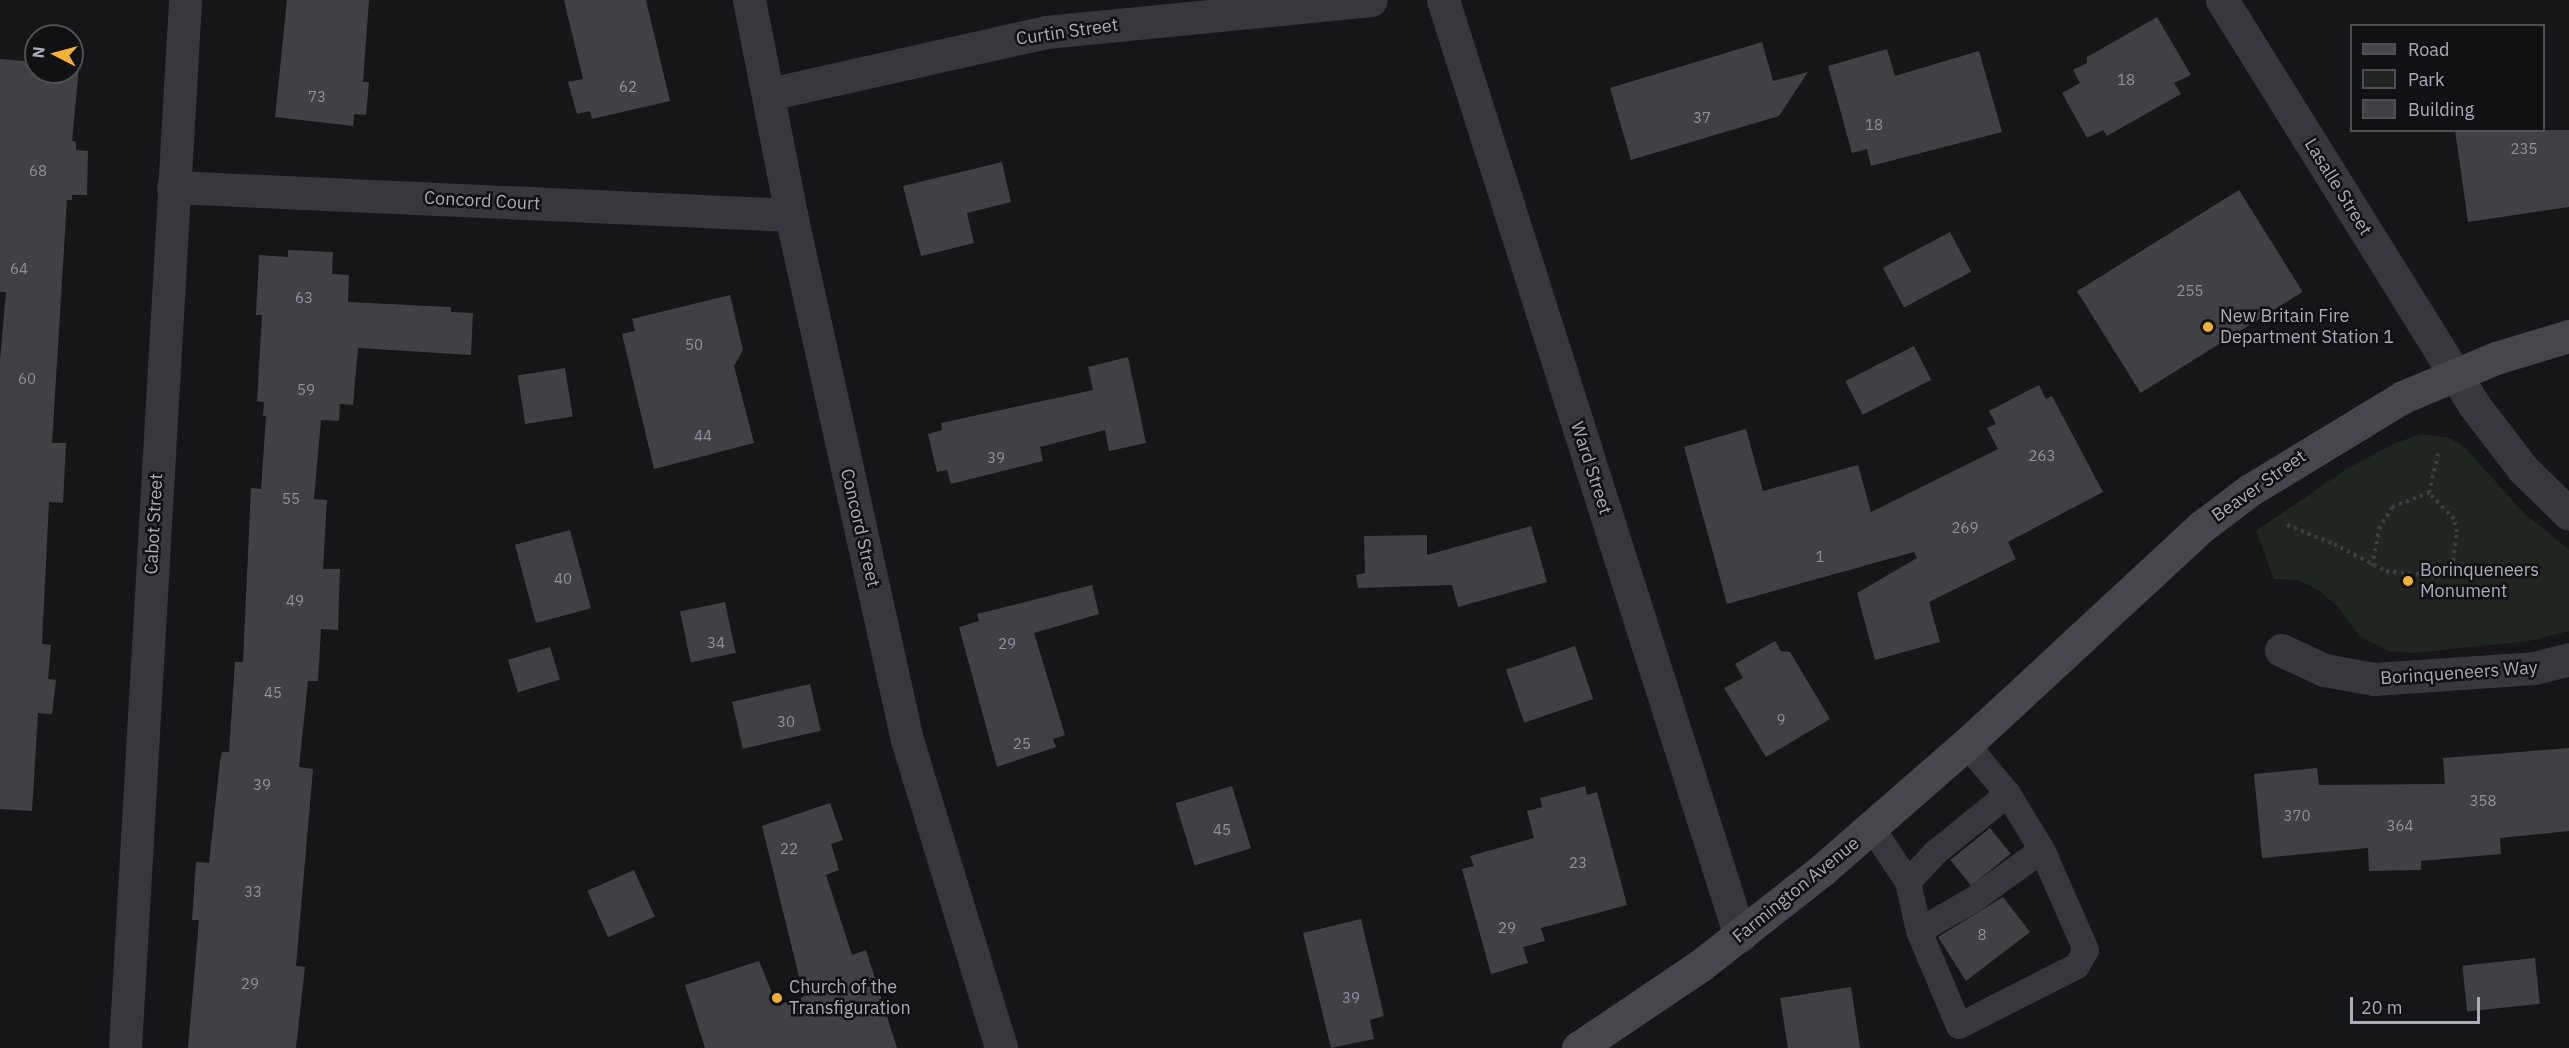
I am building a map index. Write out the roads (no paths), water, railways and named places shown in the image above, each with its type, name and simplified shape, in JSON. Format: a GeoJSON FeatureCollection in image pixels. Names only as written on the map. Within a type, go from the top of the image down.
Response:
{"type":"FeatureCollection","features":[{"type":"Feature","properties":{"kind":"main road","name":"Beaver Street"},"geometry":{"type":"LineString","coordinates":[[1999,714],[2187,539],[2232,504],[2365,417],[2454,374],[2569,336]]}},
{"type":"Feature","properties":{"kind":"main road","name":"Farmington Avenue"},"geometry":{"type":"LineString","coordinates":[[1578,1048],[1740,936],[1872,828],[1999,714]]}},
{"type":"Feature","properties":{"kind":"street","name":"Cabot Street"},"geometry":{"type":"LineString","coordinates":[[124,1048],[185,0]]}},
{"type":"Feature","properties":{"kind":"street","name":"Concord Street"},"geometry":{"type":"LineString","coordinates":[[749,0],[791,215],[908,740],[1001,1048]]}},
{"type":"Feature","properties":{"kind":"street","name":"Curtin Street"},"geometry":{"type":"LineString","coordinates":[[769,94],[1046,32],[1370,0]]}},
{"type":"Feature","properties":{"kind":"street","name":"Ward Street"},"geometry":{"type":"LineString","coordinates":[[1443,0],[1740,936]]}},
{"type":"Feature","properties":{"kind":"street","name":"Lasalle Street"},"geometry":{"type":"LineString","coordinates":[[2222,0],[2454,374],[2523,470],[2569,514]]}},
{"type":"Feature","properties":{"kind":"street","name":"Concord Court"},"geometry":{"type":"LineString","coordinates":[[173,187],[791,215]]}},
{"type":"Feature","properties":{"kind":"street","name":"Borinqueneers Way"},"geometry":{"type":"LineString","coordinates":[[2281,650],[2324,670],[2374,680],[2534,668],[2569,659]]}},
{"type":"Feature","properties":{"kind":"lane"},"geometry":{"type":"LineString","coordinates":[[1872,828],[1908,882],[1918,931],[1959,1026],[2077,966],[2086,950],[2042,849],[2008,794],[1966,744]]}},
{"type":"Feature","properties":{"kind":"lane"},"geometry":{"type":"LineString","coordinates":[[1908,882],[1935,853],[2008,794]]}},
{"type":"Feature","properties":{"kind":"lane"},"geometry":{"type":"LineString","coordinates":[[1918,931],[1973,900],[2042,849]]}},
{"type":"Feature","properties":{"kind":"place","name":"New Britain Fire Department Station 1"},"geometry":{"type":"Point","coordinates":[2208,327]}},
{"type":"Feature","properties":{"kind":"place","name":"Borinqueneers Monument"},"geometry":{"type":"Point","coordinates":[2408,581]}},
{"type":"Feature","properties":{"kind":"place","name":"Church of the Transfiguration"},"geometry":{"type":"Point","coordinates":[777,998]}}]}
